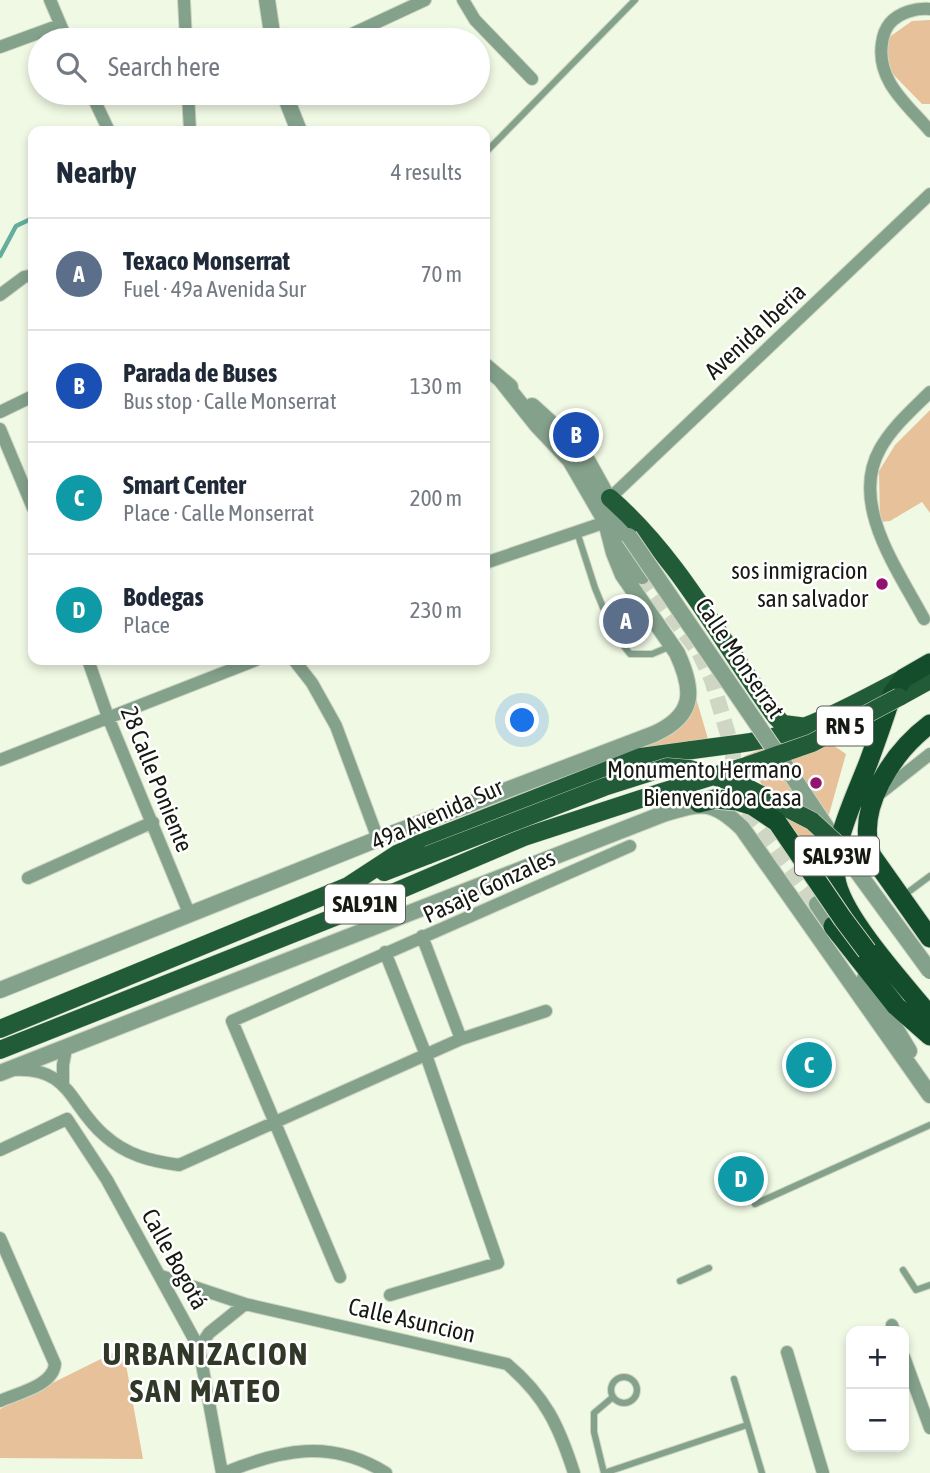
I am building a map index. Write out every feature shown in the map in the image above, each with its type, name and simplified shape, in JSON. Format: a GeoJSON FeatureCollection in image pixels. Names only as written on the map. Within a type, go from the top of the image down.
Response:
{"type":"FeatureCollection","features":[{"type":"Feature","properties":{"kind":"highway","name":"RN 5"},"geometry":{"type":"LineString","coordinates":[[902,688],[930,663]]}},
{"type":"Feature","properties":{"kind":"highway","name":"SAL93W"},"geometry":{"type":"LineString","coordinates":[[902,688],[892,695],[847,819],[838,848],[835,871],[841,895],[864,933],[930,1017]]}},
{"type":"Feature","properties":{"kind":"highway"},"geometry":{"type":"LineString","coordinates":[[930,724],[918,733],[895,759],[876,796],[866,826],[867,843],[872,856],[930,938]]}},
{"type":"Feature","properties":{"kind":"highway"},"geometry":{"type":"LineString","coordinates":[[707,801],[737,802],[753,806],[777,822],[867,951],[899,991],[930,1017]]}},
{"type":"Feature","properties":{"kind":"highway"},"geometry":{"type":"LineString","coordinates":[[833,926],[896,1006],[930,1036]]}},
{"type":"Feature","properties":{"kind":"main road"},"geometry":{"type":"LineString","coordinates":[[610,498],[637,522],[690,589],[776,717],[783,724],[807,727]]}},
{"type":"Feature","properties":{"kind":"main road","name":"RN 5"},"geometry":{"type":"LineString","coordinates":[[662,792],[812,743],[902,688],[930,680]]}},
{"type":"Feature","properties":{"kind":"main road","name":"49a Avenida Sur"},"geometry":{"type":"LineString","coordinates":[[0,1029],[348,886],[408,849],[604,770],[641,757],[775,738],[902,688]]}},
{"type":"Feature","properties":{"kind":"main road"},"geometry":{"type":"LineString","coordinates":[[348,886],[604,786],[667,767],[690,769],[742,785],[812,821],[837,844]]}},
{"type":"Feature","properties":{"kind":"main road","name":"SAL91N"},"geometry":{"type":"LineString","coordinates":[[0,1050],[349,911],[524,837],[662,792]]}},
{"type":"Feature","properties":{"kind":"street"},"geometry":{"type":"LineString","coordinates":[[50,0],[61,28]]}},
{"type":"Feature","properties":{"kind":"street"},"geometry":{"type":"LineString","coordinates":[[184,0],[185,28]]}},
{"type":"Feature","properties":{"kind":"street"},"geometry":{"type":"LineString","coordinates":[[267,0],[271,28]]}},
{"type":"Feature","properties":{"kind":"street"},"geometry":{"type":"LineString","coordinates":[[366,28],[425,0]]}},
{"type":"Feature","properties":{"kind":"street"},"geometry":{"type":"LineString","coordinates":[[463,0],[483,28]]}},
{"type":"Feature","properties":{"kind":"street"},"geometry":{"type":"LineString","coordinates":[[930,9],[913,10],[896,18],[886,29],[881,50],[883,70],[891,87],[930,131]]}},
{"type":"Feature","properties":{"kind":"street"},"geometry":{"type":"LineString","coordinates":[[52,28],[60,25]]}},
{"type":"Feature","properties":{"kind":"street"},"geometry":{"type":"LineString","coordinates":[[490,36],[532,79]]}},
{"type":"Feature","properties":{"kind":"street"},"geometry":{"type":"LineString","coordinates":[[0,47],[28,37]]}},
{"type":"Feature","properties":{"kind":"street"},"geometry":{"type":"LineString","coordinates":[[97,105],[107,126]]}},
{"type":"Feature","properties":{"kind":"street"},"geometry":{"type":"LineString","coordinates":[[189,105],[190,126]]}},
{"type":"Feature","properties":{"kind":"street"},"geometry":{"type":"LineString","coordinates":[[289,105],[297,126]]}},
{"type":"Feature","properties":{"kind":"street","name":"Avenida Iberia"},"geometry":{"type":"LineString","coordinates":[[610,498],[930,194]]}},
{"type":"Feature","properties":{"kind":"street"},"geometry":{"type":"LineString","coordinates":[[0,295],[28,276]]}},
{"type":"Feature","properties":{"kind":"street","name":"Calle Monserrat"},"geometry":{"type":"LineString","coordinates":[[490,370],[553,425],[588,462],[629,536],[837,844],[930,971]]}},
{"type":"Feature","properties":{"kind":"street","name":"Calle Monserrat"},"geometry":{"type":"LineString","coordinates":[[502,381],[570,460],[606,522],[642,576]]}},
{"type":"Feature","properties":{"kind":"street"},"geometry":{"type":"LineString","coordinates":[[924,619],[880,534],[872,512],[870,489],[876,458],[884,442],[930,392]]}},
{"type":"Feature","properties":{"kind":"street"},"geometry":{"type":"LineString","coordinates":[[0,412],[28,398]]}},
{"type":"Feature","properties":{"kind":"street"},"geometry":{"type":"LineString","coordinates":[[0,429],[28,496]]}},
{"type":"Feature","properties":{"kind":"street"},"geometry":{"type":"LineString","coordinates":[[490,561],[606,522]]}},
{"type":"Feature","properties":{"kind":"street","name":"49a Avenida Sur"},"geometry":{"type":"LineString","coordinates":[[0,990],[378,839],[671,726],[689,702],[682,665],[623,575],[606,522]]}},
{"type":"Feature","properties":{"kind":"street","name":"28 Calle Poniente"},"geometry":{"type":"LineString","coordinates":[[90,665],[108,717],[189,914]]}},
{"type":"Feature","properties":{"kind":"street"},"geometry":{"type":"LineString","coordinates":[[0,760],[243,665]]}},
{"type":"Feature","properties":{"kind":"street"},"geometry":{"type":"LineString","coordinates":[[298,665],[312,683],[336,726],[378,839]]}},
{"type":"Feature","properties":{"kind":"street"},"geometry":{"type":"LineString","coordinates":[[876,796],[930,754]]}},
{"type":"Feature","properties":{"kind":"street"},"geometry":{"type":"LineString","coordinates":[[4,1072],[663,814],[707,801],[742,828],[930,1093]]}},
{"type":"Feature","properties":{"kind":"street"},"geometry":{"type":"LineString","coordinates":[[28,878],[153,822]]}},
{"type":"Feature","properties":{"kind":"street","name":"Pasaje Gonzales"},"geometry":{"type":"LineString","coordinates":[[461,1039],[422,936],[630,846]]}},
{"type":"Feature","properties":{"kind":"street"},"geometry":{"type":"LineString","coordinates":[[817,904],[908,1049],[930,1093]]}},
{"type":"Feature","properties":{"kind":"street"},"geometry":{"type":"LineString","coordinates":[[340,1277],[232,1021],[422,936]]}},
{"type":"Feature","properties":{"kind":"street"},"geometry":{"type":"LineString","coordinates":[[385,953],[426,1055],[498,1263],[390,1295]]}},
{"type":"Feature","properties":{"kind":"street"},"geometry":{"type":"LineString","coordinates":[[4,1072],[20,1069],[48,1074],[63,1083],[102,1135],[130,1154],[178,1165],[461,1039],[547,1011]]}},
{"type":"Feature","properties":{"kind":"street"},"geometry":{"type":"LineString","coordinates":[[63,1083],[66,1049],[92,1036]]}},
{"type":"Feature","properties":{"kind":"street","name":"Calle Bogotá"},"geometry":{"type":"LineString","coordinates":[[0,1150],[67,1119],[107,1180],[199,1348],[223,1473]]}},
{"type":"Feature","properties":{"kind":"street"},"geometry":{"type":"LineString","coordinates":[[0,1238],[55,1364],[53,1373],[46,1380],[0,1401]]}},
{"type":"Feature","properties":{"kind":"street","name":"Calle Asuncion"},"geometry":{"type":"LineString","coordinates":[[161,1276],[245,1304],[507,1364],[535,1390],[549,1411],[561,1433],[573,1473]]}},
{"type":"Feature","properties":{"kind":"street"},"geometry":{"type":"LineString","coordinates":[[199,1348],[209,1334],[245,1304]]}},
{"type":"Feature","properties":{"kind":"street"},"geometry":{"type":"LineString","coordinates":[[786,1352],[823,1473]]}},
{"type":"Feature","properties":{"kind":"street"},"geometry":{"type":"LineString","coordinates":[[909,1371],[930,1428]]}},
{"type":"Feature","properties":{"kind":"street"},"geometry":{"type":"LineString","coordinates":[[223,1473],[263,1457],[312,1450],[359,1459],[386,1473]]}},
{"type":"Feature","properties":{"kind":"lane"},"geometry":{"type":"LineString","coordinates":[[490,148],[635,0]]}},
{"type":"Feature","properties":{"kind":"lane"},"geometry":{"type":"LineString","coordinates":[[577,532],[613,632],[630,654],[652,654],[671,646]]}},
{"type":"Feature","properties":{"kind":"lane"},"geometry":{"type":"LineString","coordinates":[[901,897],[930,876]]}},
{"type":"Feature","properties":{"kind":"lane"},"geometry":{"type":"LineString","coordinates":[[755,1204],[930,1125]]}},
{"type":"Feature","properties":{"kind":"lane"},"geometry":{"type":"LineString","coordinates":[[680,1281],[709,1268]]}},
{"type":"Feature","properties":{"kind":"lane"},"geometry":{"type":"LineString","coordinates":[[903,1270],[916,1290],[930,1285]]}},
{"type":"Feature","properties":{"kind":"lane"},"geometry":{"type":"LineString","coordinates":[[626,1377],[635,1383],[636,1393],[631,1401],[621,1402],[613,1396],[611,1387],[617,1378],[626,1377]]}},
{"type":"Feature","properties":{"kind":"lane"},"geometry":{"type":"LineString","coordinates":[[734,1378],[762,1473]]}},
{"type":"Feature","properties":{"kind":"lane"},"geometry":{"type":"LineString","coordinates":[[613,1396],[594,1413],[594,1432],[604,1473],[747,1425]]}},
{"type":"Feature","properties":{"kind":"shaded area"},"geometry":{"type":"Polygon","coordinates":[[[930,20],[930,104],[922,104],[888,69],[888,38],[912,21],[930,20]]]}},
{"type":"Feature","properties":{"kind":"shaded area"},"geometry":{"type":"Polygon","coordinates":[[[930,410],[930,513],[922,502],[890,521],[880,522],[879,471],[895,445],[930,410]]]}},
{"type":"Feature","properties":{"kind":"shaded area"},"geometry":{"type":"Polygon","coordinates":[[[696,698],[708,739],[627,754],[447,823],[675,731],[682,726],[696,698]]]}},
{"type":"Feature","properties":{"kind":"shaded area"},"geometry":{"type":"Polygon","coordinates":[[[811,730],[846,754],[817,857],[826,887],[744,756],[811,730]]]}},
{"type":"Feature","properties":{"kind":"shaded area"},"geometry":{"type":"Polygon","coordinates":[[[123,1348],[143,1459],[0,1458],[0,1409],[123,1348]]]}},
{"type":"Feature","properties":{"kind":"waterway"},"geometry":{"type":"LineString","coordinates":[[0,256],[16,226],[28,220]]}},
{"type":"Feature","properties":{"kind":"tunnel"},"geometry":{"type":"LineString","coordinates":[[642,576],[699,652],[712,680],[733,752],[733,785],[738,796],[753,821],[817,904]]}},
{"type":"Feature","properties":{"kind":"place","name":"Parada de Buses"},"geometry":{"type":"Point","coordinates":[576,435]}},
{"type":"Feature","properties":{"kind":"place","name":"sos inmigracion san salvador"},"geometry":{"type":"Point","coordinates":[882,584]}},
{"type":"Feature","properties":{"kind":"place","name":"Texaco Monserrat"},"geometry":{"type":"Point","coordinates":[626,621]}},
{"type":"Feature","properties":{"kind":"place","name":"Monumento Hermano Bienvenido a Casa"},"geometry":{"type":"Point","coordinates":[816,783]}},
{"type":"Feature","properties":{"kind":"place","name":"Smart Center"},"geometry":{"type":"Point","coordinates":[809,1065]}},
{"type":"Feature","properties":{"kind":"place","name":"Bodegas"},"geometry":{"type":"Point","coordinates":[741,1179]}},
{"type":"Feature","properties":{"kind":"district","name":"URBANIZACION SAN MATEO"},"geometry":{"type":"Point","coordinates":[206,1372]}}]}
